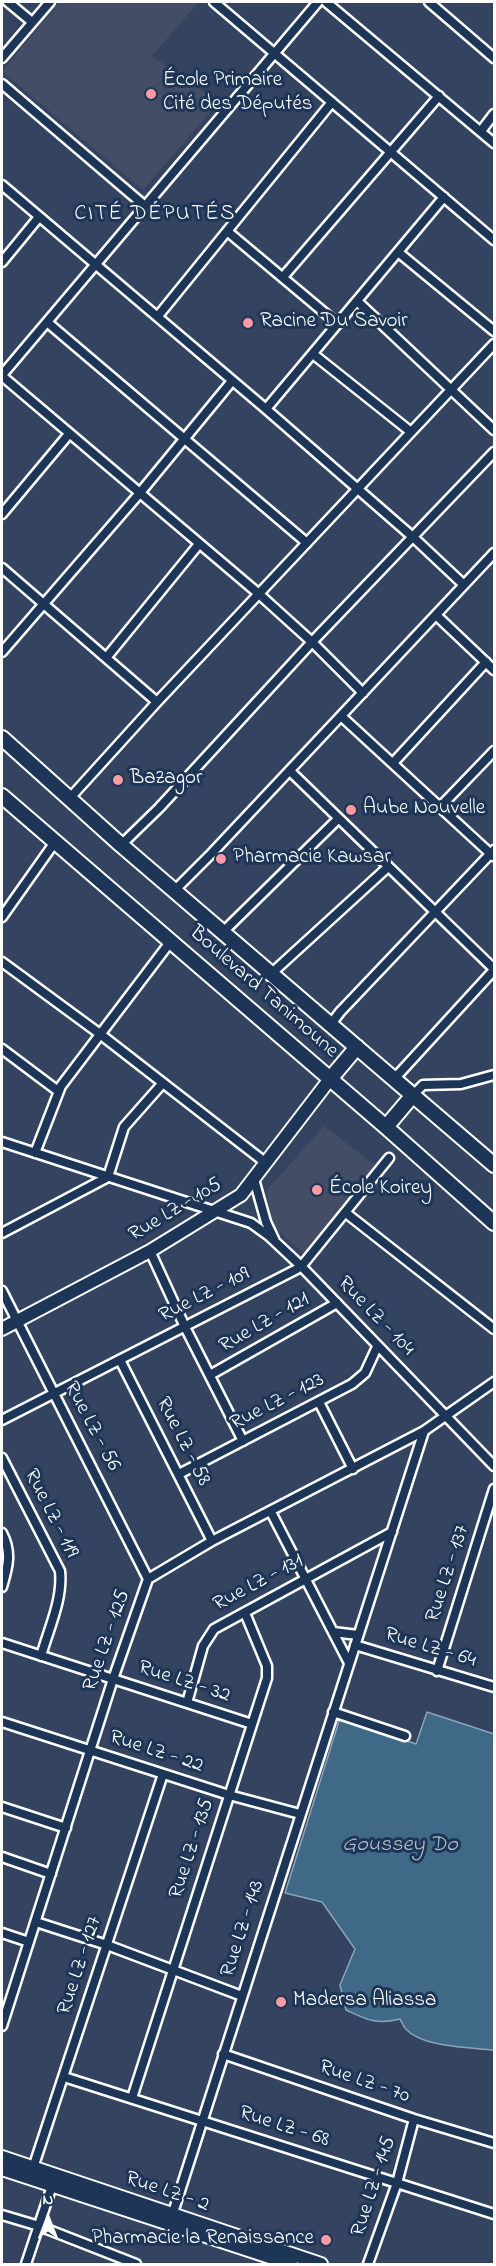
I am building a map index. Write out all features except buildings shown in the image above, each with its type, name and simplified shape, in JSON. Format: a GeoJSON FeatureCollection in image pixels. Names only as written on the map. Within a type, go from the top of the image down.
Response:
{"type":"FeatureCollection","features":[{"type":"Feature","properties":{"kind":"main road","name":"Boulevard Tanimoune"},"geometry":{"type":"LineString","coordinates":[[2,738],[69,799],[495,1165]]}},
{"type":"Feature","properties":{"kind":"main road","name":"Boulevard Tanimoune"},"geometry":{"type":"LineString","coordinates":[[2,796],[495,1224]]}},
{"type":"Feature","properties":{"kind":"main road"},"geometry":{"type":"LineString","coordinates":[[330,1079],[357,1047]]}},
{"type":"Feature","properties":{"kind":"main road","name":"Rue LZ - 105"},"geometry":{"type":"LineString","coordinates":[[2,1329],[150,1251],[242,1195],[330,1079]]}},
{"type":"Feature","properties":{"kind":"main road"},"geometry":{"type":"LineString","coordinates":[[386,1127],[413,1095]]}},
{"type":"Feature","properties":{"kind":"main road","name":"Rue LZ - 2"},"geometry":{"type":"LineString","coordinates":[[2,2157],[291,2265]]}},
{"type":"Feature","properties":{"kind":"main road","name":"Rue LZ - 2"},"geometry":{"type":"LineString","coordinates":[[2,2169],[55,2177]]}},
{"type":"Feature","properties":{"kind":"main road","name":"Rue LZ - 2"},"geometry":{"type":"LineString","coordinates":[[171,2220],[321,2265]]}},
{"type":"Feature","properties":{"kind":"street"},"geometry":{"type":"LineString","coordinates":[[8,2],[32,22]]}},
{"type":"Feature","properties":{"kind":"street"},"geometry":{"type":"LineString","coordinates":[[2,58],[50,2]]}},
{"type":"Feature","properties":{"kind":"street"},"geometry":{"type":"LineString","coordinates":[[213,2],[495,240]]}},
{"type":"Feature","properties":{"kind":"street"},"geometry":{"type":"LineString","coordinates":[[318,2],[2,376],[259,594],[363,693]]}},
{"type":"Feature","properties":{"kind":"street"},"geometry":{"type":"LineString","coordinates":[[326,2],[495,143]]}},
{"type":"Feature","properties":{"kind":"street"},"geometry":{"type":"LineString","coordinates":[[429,2],[495,58]]}},
{"type":"Feature","properties":{"kind":"street"},"geometry":{"type":"LineString","coordinates":[[2,84],[145,206]]}},
{"type":"Feature","properties":{"kind":"street"},"geometry":{"type":"LineString","coordinates":[[283,277],[439,96]]}},
{"type":"Feature","properties":{"kind":"street"},"geometry":{"type":"LineString","coordinates":[[158,316],[332,102]]}},
{"type":"Feature","properties":{"kind":"street"},"geometry":{"type":"LineString","coordinates":[[481,131],[495,114]]}},
{"type":"Feature","properties":{"kind":"street"},"geometry":{"type":"LineString","coordinates":[[2,185],[266,409],[414,538],[464,585]]}},
{"type":"Feature","properties":{"kind":"street"},"geometry":{"type":"LineString","coordinates":[[266,409],[444,197]]}},
{"type":"Feature","properties":{"kind":"street"},"geometry":{"type":"LineString","coordinates":[[2,262],[39,217]]}},
{"type":"Feature","properties":{"kind":"street"},"geometry":{"type":"LineString","coordinates":[[227,231],[338,324]]}},
{"type":"Feature","properties":{"kind":"street"},"geometry":{"type":"LineString","coordinates":[[398,252],[495,331]]}},
{"type":"Feature","properties":{"kind":"street"},"geometry":{"type":"LineString","coordinates":[[357,301],[495,430]]}},
{"type":"Feature","properties":{"kind":"street"},"geometry":{"type":"LineString","coordinates":[[47,322],[307,543]]}},
{"type":"Feature","properties":{"kind":"street"},"geometry":{"type":"LineString","coordinates":[[69,799],[356,489],[495,344]]}},
{"type":"Feature","properties":{"kind":"street"},"geometry":{"type":"LineString","coordinates":[[312,354],[411,432]]}},
{"type":"Feature","properties":{"kind":"street"},"geometry":{"type":"LineString","coordinates":[[2,652],[139,494],[232,381]]}},
{"type":"Feature","properties":{"kind":"street"},"geometry":{"type":"LineString","coordinates":[[2,514],[69,434]]}},
{"type":"Feature","properties":{"kind":"street"},"geometry":{"type":"LineString","coordinates":[[122,844],[159,808],[312,642],[495,452]]}},
{"type":"Feature","properties":{"kind":"street"},"geometry":{"type":"LineString","coordinates":[[106,658],[199,544]]}},
{"type":"Feature","properties":{"kind":"street"},"geometry":{"type":"LineString","coordinates":[[176,889],[495,553]]}},
{"type":"Feature","properties":{"kind":"street"},"geometry":{"type":"LineString","coordinates":[[2,568],[157,702]]}},
{"type":"Feature","properties":{"kind":"street"},"geometry":{"type":"LineString","coordinates":[[436,615],[495,670]]}},
{"type":"Feature","properties":{"kind":"street"},"geometry":{"type":"LineString","coordinates":[[393,764],[486,662]]}},
{"type":"Feature","properties":{"kind":"street"},"geometry":{"type":"LineString","coordinates":[[331,1024],[493,854],[341,716]]}},
{"type":"Feature","properties":{"kind":"street"},"geometry":{"type":"LineString","coordinates":[[440,807],[495,751]]}},
{"type":"Feature","properties":{"kind":"street"},"geometry":{"type":"LineString","coordinates":[[290,771],[495,970],[395,1078]]}},
{"type":"Feature","properties":{"kind":"street"},"geometry":{"type":"LineString","coordinates":[[224,932],[338,819]]}},
{"type":"Feature","properties":{"kind":"street"},"geometry":{"type":"LineString","coordinates":[[2,917],[55,842]]}},
{"type":"Feature","properties":{"kind":"street"},"geometry":{"type":"LineString","coordinates":[[273,972],[388,867]]}},
{"type":"Feature","properties":{"kind":"street"},"geometry":{"type":"LineString","coordinates":[[35,1154],[58,1091],[171,941]]}},
{"type":"Feature","properties":{"kind":"street"},"geometry":{"type":"LineString","coordinates":[[2,962],[100,1034],[266,1163]]}},
{"type":"Feature","properties":{"kind":"street"},"geometry":{"type":"LineString","coordinates":[[2,1049],[58,1091]]}},
{"type":"Feature","properties":{"kind":"street"},"geometry":{"type":"LineString","coordinates":[[413,1095],[423,1086],[461,1084],[495,1075]]}},
{"type":"Feature","properties":{"kind":"street"},"geometry":{"type":"LineString","coordinates":[[2,1233],[108,1177],[124,1128],[162,1084]]}},
{"type":"Feature","properties":{"kind":"street","name":"Rue LZ - 104"},"geometry":{"type":"LineString","coordinates":[[2,1142],[251,1223],[301,1266],[377,1347],[495,1466]]}},
{"type":"Feature","properties":{"kind":"street","name":"Rue LZ - 109"},"geometry":{"type":"LineString","coordinates":[[2,1420],[301,1266],[389,1158]]}},
{"type":"Feature","properties":{"kind":"street"},"geometry":{"type":"LineString","coordinates":[[254,1179],[266,1222],[275,1242]]}},
{"type":"Feature","properties":{"kind":"street"},"geometry":{"type":"LineString","coordinates":[[346,1213],[495,1329]]}},
{"type":"Feature","properties":{"kind":"street"},"geometry":{"type":"LineString","coordinates":[[150,1251],[185,1327],[243,1441]]}},
{"type":"Feature","properties":{"kind":"street","name":"Rue LZ - 56"},"geometry":{"type":"LineString","coordinates":[[2,1291],[52,1394],[148,1579]]}},
{"type":"Feature","properties":{"kind":"street","name":"Rue LZ - 121"},"geometry":{"type":"LineString","coordinates":[[210,1375],[337,1303]]}},
{"type":"Feature","properties":{"kind":"street","name":"Rue LZ - 123"},"geometry":{"type":"LineString","coordinates":[[179,1474],[360,1379],[377,1347]]}},
{"type":"Feature","properties":{"kind":"street","name":"Rue LZ - 58"},"geometry":{"type":"LineString","coordinates":[[120,1360],[212,1542]]}},
{"type":"Feature","properties":{"kind":"street","name":"Rue LZ - 125"},"geometry":{"type":"LineString","coordinates":[[2,2026],[148,1579],[212,1542],[424,1431],[495,1382]]}},
{"type":"Feature","properties":{"kind":"street"},"geometry":{"type":"LineString","coordinates":[[319,1402],[353,1469]]}},
{"type":"Feature","properties":{"kind":"street"},"geometry":{"type":"LineString","coordinates":[[355,1645],[424,1431]]}},
{"type":"Feature","properties":{"kind":"street","name":"Rue LZ - 119"},"geometry":{"type":"LineString","coordinates":[[2,1458],[60,1571],[61,1585],[41,1656]]}},
{"type":"Feature","properties":{"kind":"street","name":"Rue LZ - 137"},"geometry":{"type":"LineString","coordinates":[[437,1671],[495,1489]]}},
{"type":"Feature","properties":{"kind":"street"},"geometry":{"type":"LineString","coordinates":[[272,1512],[349,1663]]}},
{"type":"Feature","properties":{"kind":"street","name":"Rue LZ - 131"},"geometry":{"type":"LineString","coordinates":[[187,1703],[207,1637],[213,1629],[392,1532]]}},
{"type":"Feature","properties":{"kind":"street"},"geometry":{"type":"LineString","coordinates":[[2,1533],[9,1552],[8,1568],[2,1587]]}},
{"type":"Feature","properties":{"kind":"street","name":"Rue LZ - 135"},"geometry":{"type":"LineString","coordinates":[[132,2098],[267,1678],[267,1666],[245,1613]]}},
{"type":"Feature","properties":{"kind":"street"},"geometry":{"type":"LineString","coordinates":[[333,1632],[358,1635]]}},
{"type":"Feature","properties":{"kind":"street","name":"Rue LZ - 32"},"geometry":{"type":"LineString","coordinates":[[2,1643],[252,1724]]}},
{"type":"Feature","properties":{"kind":"street","name":"Rue LZ - 64"},"geometry":{"type":"LineString","coordinates":[[355,1645],[495,1687]]}},
{"type":"Feature","properties":{"kind":"street","name":"Rue LZ - 143"},"geometry":{"type":"LineString","coordinates":[[171,2220],[355,1645]]}},
{"type":"Feature","properties":{"kind":"street"},"geometry":{"type":"LineString","coordinates":[[333,1712],[405,1737]]}},
{"type":"Feature","properties":{"kind":"street","name":"Rue LZ - 22"},"geometry":{"type":"LineString","coordinates":[[2,1722],[229,1795],[300,1814]]}},
{"type":"Feature","properties":{"kind":"street","name":"Rue LZ - 127"},"geometry":{"type":"LineString","coordinates":[[33,2168],[163,1774]]}},
{"type":"Feature","properties":{"kind":"street"},"geometry":{"type":"LineString","coordinates":[[2,1807],[66,1828]]}},
{"type":"Feature","properties":{"kind":"street"},"geometry":{"type":"LineString","coordinates":[[2,1857],[51,1874]]}},
{"type":"Feature","properties":{"kind":"street"},"geometry":{"type":"LineString","coordinates":[[36,1922],[107,1945],[242,1996]]}},
{"type":"Feature","properties":{"kind":"street"},"geometry":{"type":"LineString","coordinates":[[2,1933],[29,1942]]}},
{"type":"Feature","properties":{"kind":"street","name":"Rue LZ - 70"},"geometry":{"type":"LineString","coordinates":[[223,2054],[414,2119],[494,2141]]}},
{"type":"Feature","properties":{"kind":"street","name":"Rue LZ - 68"},"geometry":{"type":"LineString","coordinates":[[64,2077],[495,2214]]}},
{"type":"Feature","properties":{"kind":"street","name":"Rue LZ - 145"},"geometry":{"type":"LineString","coordinates":[[368,2265],[397,2183],[414,2119]]}},
{"type":"Feature","properties":{"kind":"street"},"geometry":{"type":"LineString","coordinates":[[26,2265],[55,2177]]}},
{"type":"Feature","properties":{"kind":"street"},"geometry":{"type":"LineString","coordinates":[[2,2215],[39,2226],[136,2265]]}},
{"type":"Feature","properties":{"kind":"shaded area"},"geometry":{"type":"Polygon","coordinates":[[[60,2],[198,3],[152,56],[219,102],[143,190],[2,71],[60,2]]]}},
{"type":"Feature","properties":{"kind":"shaded area"},"geometry":{"type":"Polygon","coordinates":[[[324,1126],[375,1165],[307,1256],[270,1224],[265,1209],[269,1207],[266,1191],[324,1126]]]}},
{"type":"Feature","properties":{"kind":"water","name":"Goussey Do"},"geometry":{"type":"Polygon","coordinates":[[[427,1712],[494,1734],[494,2050],[437,2044],[416,2036],[405,2028],[400,2019],[385,2022],[372,2020],[346,2010],[340,1985],[355,1949],[322,1902],[285,1893],[340,1718],[416,1744],[427,1712]]]}},
{"type":"Feature","properties":{"kind":"place","name":"École Primaire Cité des Députés"},"geometry":{"type":"Point","coordinates":[151,94]}},
{"type":"Feature","properties":{"kind":"place","name":"Racine Du Savoir"},"geometry":{"type":"Point","coordinates":[248,323]}},
{"type":"Feature","properties":{"kind":"place","name":"Bazagor"},"geometry":{"type":"Point","coordinates":[118,780]}},
{"type":"Feature","properties":{"kind":"place","name":"Aube Nouvelle"},"geometry":{"type":"Point","coordinates":[351,810]}},
{"type":"Feature","properties":{"kind":"place","name":"Pharmacie Kawsar"},"geometry":{"type":"Point","coordinates":[221,859]}},
{"type":"Feature","properties":{"kind":"place","name":"École Koirey"},"geometry":{"type":"Point","coordinates":[317,1190]}},
{"type":"Feature","properties":{"kind":"place","name":"Madersa Aliassa"},"geometry":{"type":"Point","coordinates":[281,2002]}},
{"type":"Feature","properties":{"kind":"place","name":"Pharmacie la Renaissance"},"geometry":{"type":"Point","coordinates":[326,2240]}},
{"type":"Feature","properties":{"kind":"district","name":"CITÉ DÉPUTÉS"},"geometry":{"type":"Point","coordinates":[155,215]}}]}
